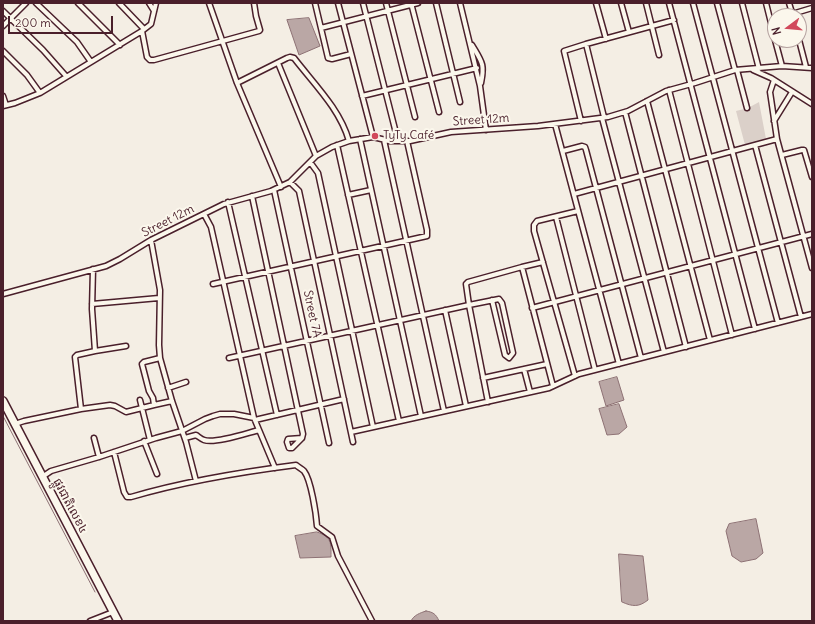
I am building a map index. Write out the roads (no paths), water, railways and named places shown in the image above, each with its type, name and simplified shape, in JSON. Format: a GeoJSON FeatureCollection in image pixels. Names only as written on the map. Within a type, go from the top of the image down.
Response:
{"type":"FeatureCollection","features":[{"type":"Feature","properties":{"kind":"highway","name":"ផ្លូវជាតិលេខ៤"},"geometry":{"type":"LineString","coordinates":[[3,401],[18,422],[42,477],[118,621]]}},
{"type":"Feature","properties":{"kind":"street"},"geometry":{"type":"LineString","coordinates":[[3,26],[26,3]]}},
{"type":"Feature","properties":{"kind":"street"},"geometry":{"type":"LineString","coordinates":[[36,3],[77,42],[91,62]]}},
{"type":"Feature","properties":{"kind":"street"},"geometry":{"type":"LineString","coordinates":[[78,3],[120,45]]}},
{"type":"Feature","properties":{"kind":"street"},"geometry":{"type":"LineString","coordinates":[[119,3],[143,30],[147,57],[152,60],[257,32],[260,30],[254,3]]}},
{"type":"Feature","properties":{"kind":"street"},"geometry":{"type":"LineString","coordinates":[[149,3],[154,12]]}},
{"type":"Feature","properties":{"kind":"street"},"geometry":{"type":"LineString","coordinates":[[3,96],[5,106],[40,93],[66,76],[120,45],[151,24],[156,3]]}},
{"type":"Feature","properties":{"kind":"street"},"geometry":{"type":"LineString","coordinates":[[209,3],[237,83],[281,187]]}},
{"type":"Feature","properties":{"kind":"street"},"geometry":{"type":"LineString","coordinates":[[315,3],[328,58],[351,54]]}},
{"type":"Feature","properties":{"kind":"street"},"geometry":{"type":"LineString","coordinates":[[338,3],[373,137]]}},
{"type":"Feature","properties":{"kind":"street"},"geometry":{"type":"LineString","coordinates":[[363,3],[398,141]]}},
{"type":"Feature","properties":{"kind":"street"},"geometry":{"type":"LineString","coordinates":[[386,3],[416,117]]}},
{"type":"Feature","properties":{"kind":"street"},"geometry":{"type":"LineString","coordinates":[[321,28],[418,3]]}},
{"type":"Feature","properties":{"kind":"street"},"geometry":{"type":"LineString","coordinates":[[436,3],[460,102]]}},
{"type":"Feature","properties":{"kind":"street"},"geometry":{"type":"LineString","coordinates":[[460,3],[480,86],[486,130]]}},
{"type":"Feature","properties":{"kind":"street"},"geometry":{"type":"LineString","coordinates":[[596,3],[606,39]]}},
{"type":"Feature","properties":{"kind":"street"},"geometry":{"type":"LineString","coordinates":[[621,3],[629,32]]}},
{"type":"Feature","properties":{"kind":"street"},"geometry":{"type":"LineString","coordinates":[[646,3],[659,55]]}},
{"type":"Feature","properties":{"kind":"street"},"geometry":{"type":"LineString","coordinates":[[669,3],[755,329]]}},
{"type":"Feature","properties":{"kind":"street"},"geometry":{"type":"LineString","coordinates":[[693,3],[778,323]]}},
{"type":"Feature","properties":{"kind":"street"},"geometry":{"type":"LineString","coordinates":[[717,3],[747,108]]}},
{"type":"Feature","properties":{"kind":"street"},"geometry":{"type":"LineString","coordinates":[[742,3],[759,69]]}},
{"type":"Feature","properties":{"kind":"street"},"geometry":{"type":"LineString","coordinates":[[412,4],[439,112]]}},
{"type":"Feature","properties":{"kind":"street"},"geometry":{"type":"LineString","coordinates":[[3,11],[43,50],[66,76]]}},
{"type":"Feature","properties":{"kind":"street"},"geometry":{"type":"LineString","coordinates":[[581,121],[564,51],[674,20]]}},
{"type":"Feature","properties":{"kind":"street"},"geometry":{"type":"LineString","coordinates":[[470,41],[479,56],[484,69],[480,86]]}},
{"type":"Feature","properties":{"kind":"street"},"geometry":{"type":"LineString","coordinates":[[586,44],[619,182],[664,352]]}},
{"type":"Feature","properties":{"kind":"street"},"geometry":{"type":"LineString","coordinates":[[777,48],[782,66]]}},
{"type":"Feature","properties":{"kind":"street"},"geometry":{"type":"LineString","coordinates":[[801,48],[806,67]]}},
{"type":"Feature","properties":{"kind":"street"},"geometry":{"type":"LineString","coordinates":[[3,51],[27,75],[40,93]]}},
{"type":"Feature","properties":{"kind":"street"},"geometry":{"type":"LineString","coordinates":[[237,83],[278,62],[290,57],[294,58],[337,113],[345,127],[348,141]]}},
{"type":"Feature","properties":{"kind":"street"},"geometry":{"type":"LineString","coordinates":[[278,62],[316,156]]}},
{"type":"Feature","properties":{"kind":"street","name":"Street 12m"},"geometry":{"type":"LineString","coordinates":[[3,294],[106,266],[151,240],[228,202],[281,187],[290,182],[316,156],[348,141],[373,137],[384,140],[408,141],[451,132],[555,124],[603,118],[625,112],[669,90],[690,85],[736,70],[782,66],[812,68]]}},
{"type":"Feature","properties":{"kind":"street"},"geometry":{"type":"LineString","coordinates":[[362,96],[476,68]]}},
{"type":"Feature","properties":{"kind":"street"},"geometry":{"type":"LineString","coordinates":[[751,68],[774,80],[812,104]]}},
{"type":"Feature","properties":{"kind":"street"},"geometry":{"type":"LineString","coordinates":[[774,80],[770,92],[777,138],[812,268]]}},
{"type":"Feature","properties":{"kind":"street"},"geometry":{"type":"LineString","coordinates":[[669,90],[732,335]]}},
{"type":"Feature","properties":{"kind":"street"},"geometry":{"type":"LineString","coordinates":[[774,121],[792,92]]}},
{"type":"Feature","properties":{"kind":"street"},"geometry":{"type":"LineString","coordinates":[[646,101],[710,340]]}},
{"type":"Feature","properties":{"kind":"street"},"geometry":{"type":"LineString","coordinates":[[625,112],[686,346]]}},
{"type":"Feature","properties":{"kind":"street"},"geometry":{"type":"LineString","coordinates":[[555,124],[619,364]]}},
{"type":"Feature","properties":{"kind":"street"},"geometry":{"type":"LineString","coordinates":[[360,138],[421,416]]}},
{"type":"Feature","properties":{"kind":"street"},"geometry":{"type":"LineString","coordinates":[[574,194],[777,138]]}},
{"type":"Feature","properties":{"kind":"street"},"geometry":{"type":"LineString","coordinates":[[384,140],[444,411]]}},
{"type":"Feature","properties":{"kind":"street"},"geometry":{"type":"LineString","coordinates":[[213,284],[426,236],[428,234],[408,141]]}},
{"type":"Feature","properties":{"kind":"street"},"geometry":{"type":"LineString","coordinates":[[337,145],[398,421]]}},
{"type":"Feature","properties":{"kind":"street"},"geometry":{"type":"LineString","coordinates":[[755,145],[800,317]]}},
{"type":"Feature","properties":{"kind":"street"},"geometry":{"type":"LineString","coordinates":[[562,151],[582,146],[585,147],[641,358]]}},
{"type":"Feature","properties":{"kind":"street"},"geometry":{"type":"LineString","coordinates":[[782,155],[804,150],[812,177]]}},
{"type":"Feature","properties":{"kind":"street"},"geometry":{"type":"LineString","coordinates":[[310,162],[318,173],[374,427]]}},
{"type":"Feature","properties":{"kind":"street"},"geometry":{"type":"LineString","coordinates":[[290,182],[298,191],[353,442]]}},
{"type":"Feature","properties":{"kind":"street","name":"Street 7A"},"geometry":{"type":"LineString","coordinates":[[274,190],[329,443]]}},
{"type":"Feature","properties":{"kind":"street"},"geometry":{"type":"LineString","coordinates":[[348,195],[371,190]]}},
{"type":"Feature","properties":{"kind":"street"},"geometry":{"type":"LineString","coordinates":[[252,196],[304,434],[302,438]]}},
{"type":"Feature","properties":{"kind":"street"},"geometry":{"type":"LineString","coordinates":[[228,202],[277,415]]}},
{"type":"Feature","properties":{"kind":"street"},"geometry":{"type":"LineString","coordinates":[[575,376],[534,230],[534,225],[537,221],[578,211]]}},
{"type":"Feature","properties":{"kind":"street"},"geometry":{"type":"LineString","coordinates":[[204,214],[211,228],[255,419],[275,468]]}},
{"type":"Feature","properties":{"kind":"street"},"geometry":{"type":"LineString","coordinates":[[556,217],[595,370]]}},
{"type":"Feature","properties":{"kind":"street"},"geometry":{"type":"LineString","coordinates":[[532,308],[812,234]]}},
{"type":"Feature","properties":{"kind":"street"},"geometry":{"type":"LineString","coordinates":[[151,240],[160,290],[160,358],[172,401],[185,438],[196,481]]}},
{"type":"Feature","properties":{"kind":"street"},"geometry":{"type":"LineString","coordinates":[[488,402],[466,284],[468,282],[544,262]]}},
{"type":"Feature","properties":{"kind":"street"},"geometry":{"type":"LineString","coordinates":[[522,267],[553,386]]}},
{"type":"Feature","properties":{"kind":"street"},"geometry":{"type":"LineString","coordinates":[[92,269],[92,304],[95,351]]}},
{"type":"Feature","properties":{"kind":"street"},"geometry":{"type":"LineString","coordinates":[[92,304],[159,298]]}},
{"type":"Feature","properties":{"kind":"street"},"geometry":{"type":"LineString","coordinates":[[229,358],[423,314],[492,300],[499,299],[504,310],[513,353],[509,358],[505,355],[492,300]]}},
{"type":"Feature","properties":{"kind":"street"},"geometry":{"type":"LineString","coordinates":[[445,310],[466,406]]}},
{"type":"Feature","properties":{"kind":"street"},"geometry":{"type":"LineString","coordinates":[[351,432],[530,392],[553,386],[575,376],[595,370],[812,314]]}},
{"type":"Feature","properties":{"kind":"street"},"geometry":{"type":"LineString","coordinates":[[81,409],[75,357],[77,355],[95,351],[126,346]]}},
{"type":"Feature","properties":{"kind":"street"},"geometry":{"type":"LineString","coordinates":[[154,405],[142,364],[144,362],[160,358]]}},
{"type":"Feature","properties":{"kind":"street"},"geometry":{"type":"LineString","coordinates":[[483,378],[547,364]]}},
{"type":"Feature","properties":{"kind":"street"},"geometry":{"type":"LineString","coordinates":[[524,369],[530,392]]}},
{"type":"Feature","properties":{"kind":"street"},"geometry":{"type":"LineString","coordinates":[[168,388],[186,382]]}},
{"type":"Feature","properties":{"kind":"street"},"geometry":{"type":"LineString","coordinates":[[42,477],[51,471],[182,431],[205,418],[220,414],[234,414],[255,419],[344,399]]}},
{"type":"Feature","properties":{"kind":"street"},"geometry":{"type":"LineString","coordinates":[[140,400],[150,440]]}},
{"type":"Feature","properties":{"kind":"street"},"geometry":{"type":"LineString","coordinates":[[18,422],[81,409],[110,405],[126,412],[172,401]]}},
{"type":"Feature","properties":{"kind":"street"},"geometry":{"type":"LineString","coordinates":[[185,438],[196,435],[201,440],[211,441],[235,437],[259,430]]}},
{"type":"Feature","properties":{"kind":"street"},"geometry":{"type":"LineString","coordinates":[[94,438],[99,457]]}},
{"type":"Feature","properties":{"kind":"street"},"geometry":{"type":"LineString","coordinates":[[144,442],[157,474]]}},
{"type":"Feature","properties":{"kind":"street"},"geometry":{"type":"LineString","coordinates":[[114,452],[124,492],[127,497],[196,481],[296,465],[303,470],[307,479],[318,526],[332,537],[338,556],[372,621]]}},
{"type":"Feature","properties":{"kind":"street"},"geometry":{"type":"LineString","coordinates":[[90,621],[113,612]]}},
{"type":"Feature","properties":{"kind":"waterway"},"geometry":{"type":"LineString","coordinates":[[3,416],[95,592]]}},
{"type":"Feature","properties":{"kind":"place","name":"TyTy Café"},"geometry":{"type":"Point","coordinates":[375,136]}}]}
